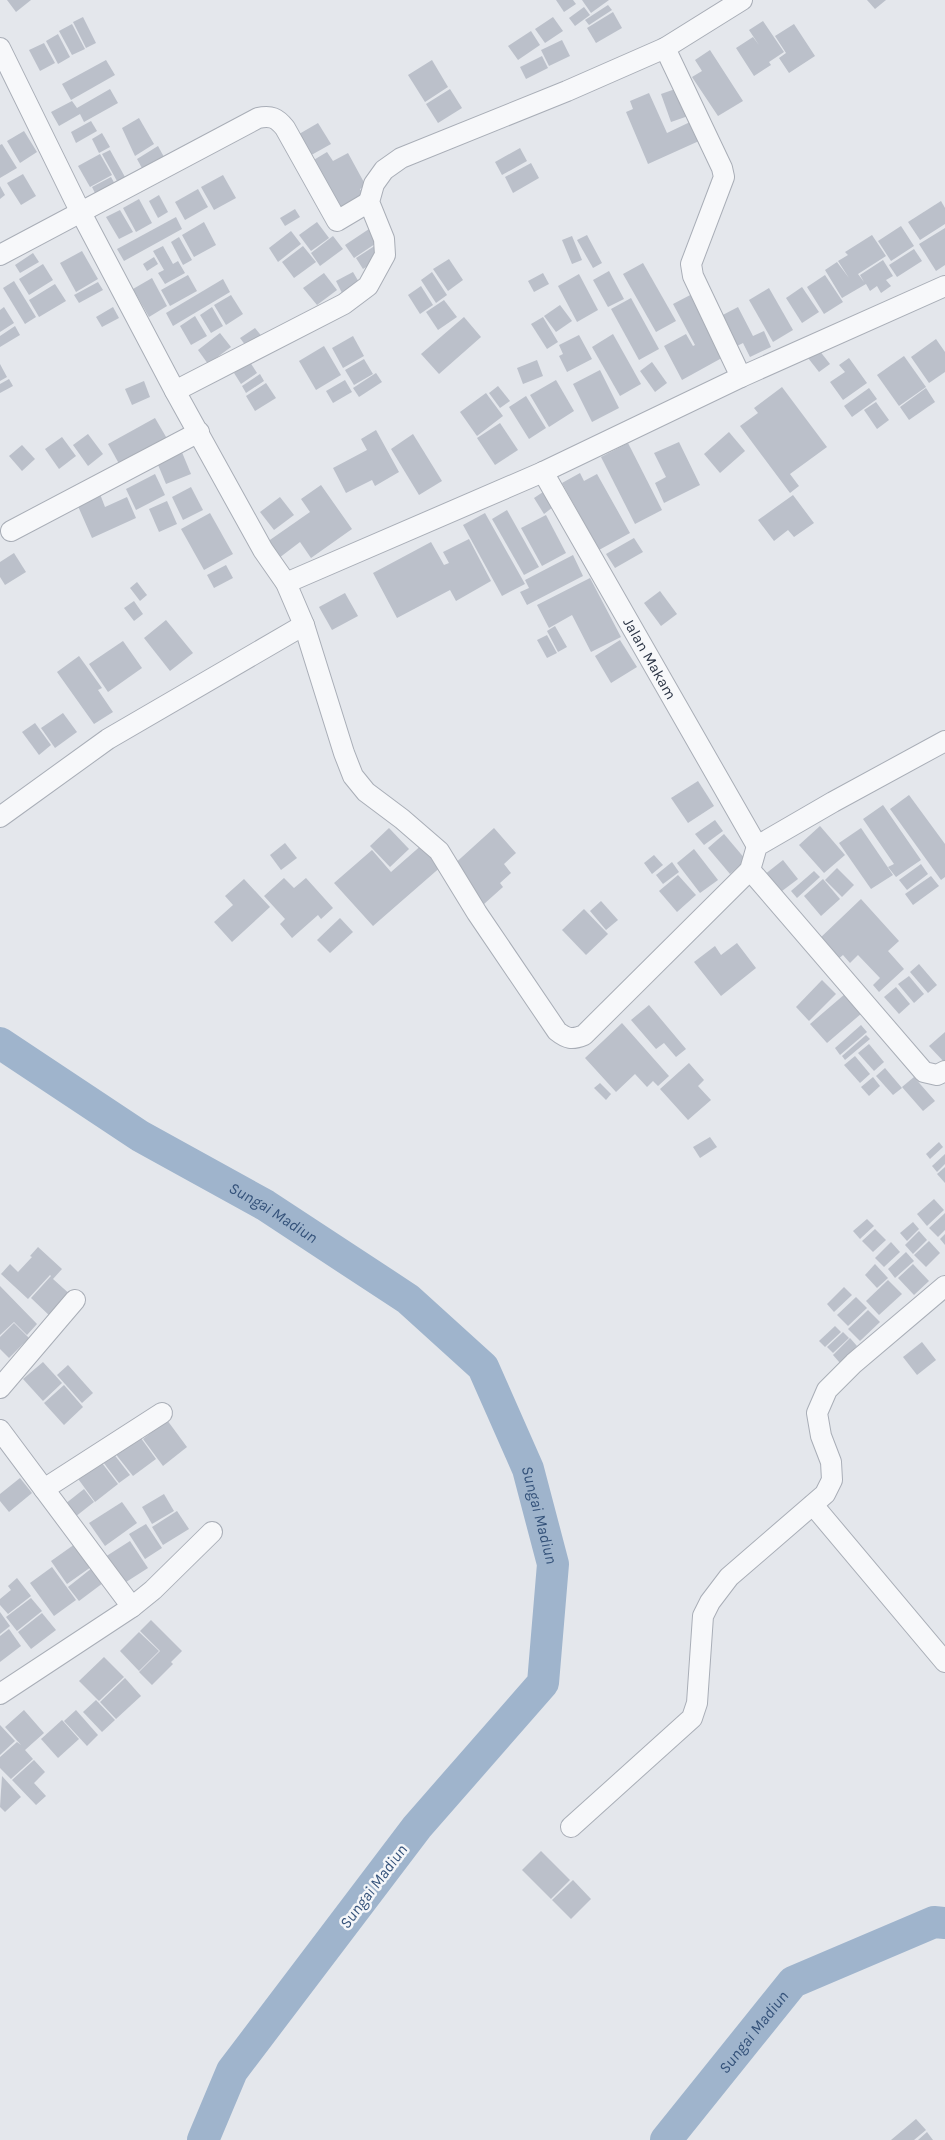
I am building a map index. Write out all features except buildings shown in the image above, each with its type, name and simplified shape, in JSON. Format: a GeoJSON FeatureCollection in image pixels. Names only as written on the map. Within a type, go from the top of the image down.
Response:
{"type":"FeatureCollection","features":[{"type":"Feature","properties":{"kind":"street"},"geometry":{"type":"LineString","coordinates":[[175,391],[344,304],[368,286],[384,255],[384,239],[369,202],[374,184],[384,170],[402,158],[567,91],[665,48],[742,0]]}},
{"type":"Feature","properties":{"kind":"street"},"geometry":{"type":"LineString","coordinates":[[0,48],[80,211],[175,391],[263,550],[286,583],[304,625],[353,776],[366,792],[402,819],[439,851],[477,913],[557,1031],[567,1038],[576,1039],[584,1035],[750,870],[757,846],[833,802],[945,742]]}},
{"type":"Feature","properties":{"kind":"street"},"geometry":{"type":"LineString","coordinates":[[665,48],[722,168],[724,177],[692,264],[692,276],[742,377]]}},
{"type":"Feature","properties":{"kind":"street"},"geometry":{"type":"LineString","coordinates":[[0,255],[258,118],[269,116],[278,119],[286,128],[337,221],[369,202]]}},
{"type":"Feature","properties":{"kind":"street"},"geometry":{"type":"LineString","coordinates":[[286,583],[543,472],[742,377],[945,286]]}},
{"type":"Feature","properties":{"kind":"street"},"geometry":{"type":"LineString","coordinates":[[11,531],[199,432]]}},
{"type":"Feature","properties":{"kind":"street","name":"Jalan Makam"},"geometry":{"type":"LineString","coordinates":[[543,472],[757,846]]}},
{"type":"Feature","properties":{"kind":"street"},"geometry":{"type":"LineString","coordinates":[[0,818],[108,739],[304,625]]}},
{"type":"Feature","properties":{"kind":"street"},"geometry":{"type":"LineString","coordinates":[[750,870],[924,1072],[937,1075],[945,1071]]}},
{"type":"Feature","properties":{"kind":"street"},"geometry":{"type":"LineString","coordinates":[[571,1827],[692,1718],[697,1703],[703,1616],[710,1602],[729,1577],[825,1494],[832,1480],[831,1462],[821,1436],[817,1413],[827,1390],[854,1363],[945,1286]]}},
{"type":"Feature","properties":{"kind":"street"},"geometry":{"type":"LineString","coordinates":[[0,1388],[75,1300]]}},
{"type":"Feature","properties":{"kind":"street"},"geometry":{"type":"LineString","coordinates":[[44,1489],[162,1413]]}},
{"type":"Feature","properties":{"kind":"street"},"geometry":{"type":"LineString","coordinates":[[0,1430],[132,1607]]}},
{"type":"Feature","properties":{"kind":"street"},"geometry":{"type":"LineString","coordinates":[[813,1505],[945,1662]]}},
{"type":"Feature","properties":{"kind":"street"},"geometry":{"type":"LineString","coordinates":[[0,1694],[132,1607],[153,1590],[212,1532]]}},
{"type":"Feature","properties":{"kind":"waterway","name":"Sungai Madiun"},"geometry":{"type":"LineString","coordinates":[[0,1043],[140,1136],[265,1205],[408,1299],[483,1367],[528,1469],[553,1564],[543,1683],[417,1827],[232,2071],[203,2140]]}},
{"type":"Feature","properties":{"kind":"waterway","name":"Sungai Madiun"},"geometry":{"type":"LineString","coordinates":[[666,2140],[793,1982],[934,1922],[945,1923]]}}]}
